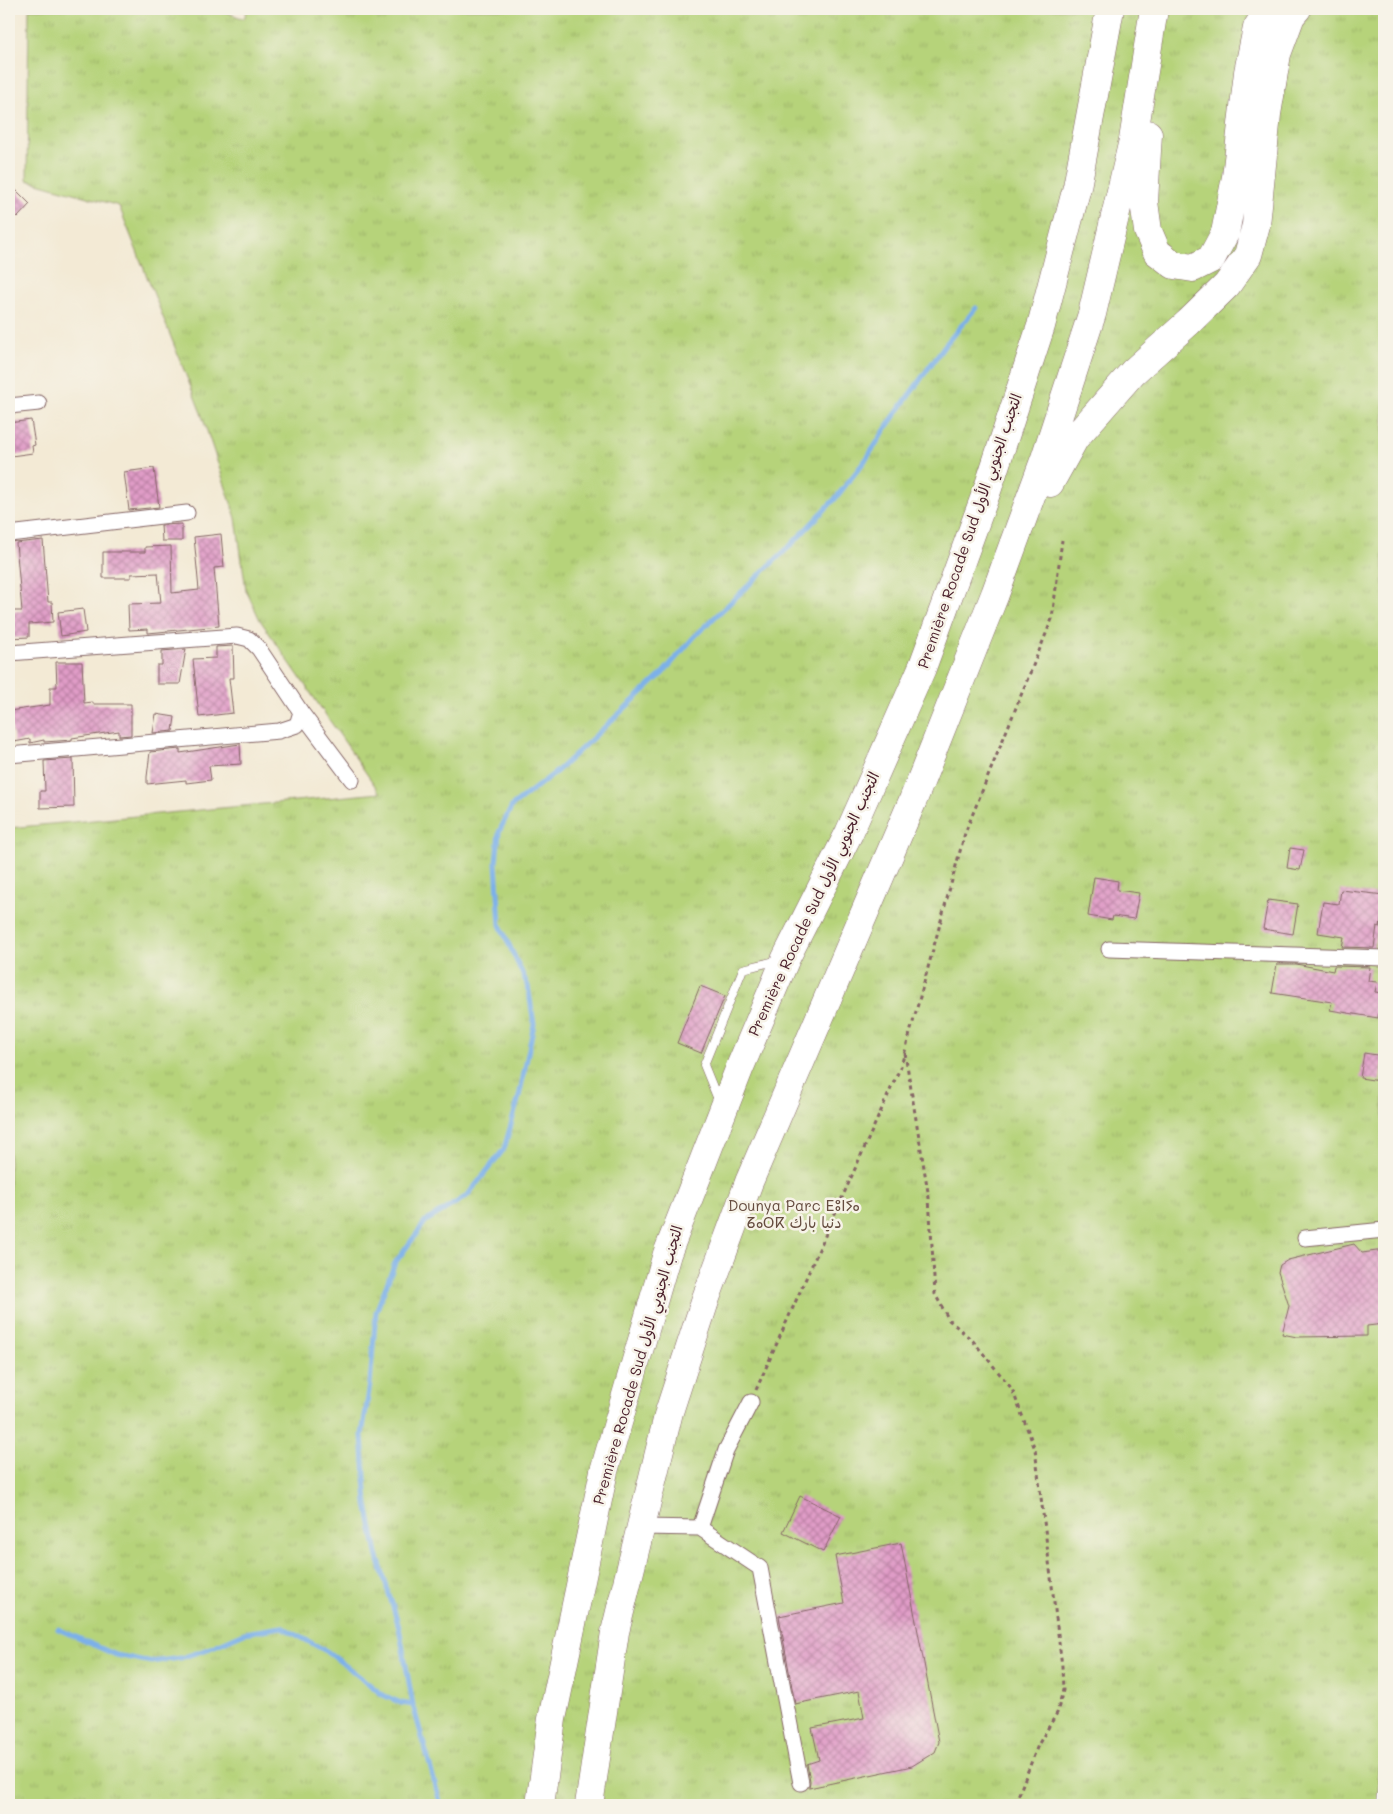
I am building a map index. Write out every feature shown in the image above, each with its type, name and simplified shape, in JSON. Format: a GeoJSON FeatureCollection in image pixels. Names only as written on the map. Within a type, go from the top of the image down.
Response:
{"type":"FeatureCollection","features":[{"type":"Feature","properties":{"kind":"highway","name":"Première Rocade Sud التجنب الجنوبي الأول"},"geometry":{"type":"LineString","coordinates":[[540,1805],[552,1719],[604,1472],[667,1254],[722,1111],[786,958],[849,833],[922,668],[988,488],[1041,326],[1077,187],[1110,9]]}},
{"type":"Feature","properties":{"kind":"highway"},"geometry":{"type":"LineString","coordinates":[[1155,9],[1144,202],[1148,231],[1157,252],[1174,265],[1193,268],[1211,259],[1225,233],[1236,177],[1248,72],[1257,28],[1269,9]]}},
{"type":"Feature","properties":{"kind":"highway"},"geometry":{"type":"LineString","coordinates":[[589,1805],[615,1632],[669,1412],[706,1298],[749,1182],[913,800],[995,594],[1045,458],[1092,314],[1133,140],[1155,9]]}},
{"type":"Feature","properties":{"kind":"highway"},"geometry":{"type":"LineString","coordinates":[[995,594],[1054,475],[1075,438],[1133,372],[1190,322],[1227,285],[1248,255],[1256,225],[1267,114],[1277,54],[1291,16],[1297,9]]}},
{"type":"Feature","properties":{"kind":"street"},"geometry":{"type":"LineString","coordinates":[[9,406],[39,403]]}},
{"type":"Feature","properties":{"kind":"street"},"geometry":{"type":"LineString","coordinates":[[9,534],[187,514]]}},
{"type":"Feature","properties":{"kind":"street"},"geometry":{"type":"LineString","coordinates":[[9,653],[237,636],[249,639],[259,649],[301,712],[352,780]]}},
{"type":"Feature","properties":{"kind":"street"},"geometry":{"type":"LineString","coordinates":[[9,753],[279,731],[297,725],[301,712]]}},
{"type":"Feature","properties":{"kind":"street"},"geometry":{"type":"LineString","coordinates":[[1109,949],[1384,958]]}},
{"type":"Feature","properties":{"kind":"street"},"geometry":{"type":"LineString","coordinates":[[1305,1238],[1384,1230]]}},
{"type":"Feature","properties":{"kind":"street"},"geometry":{"type":"LineString","coordinates":[[700,1528],[726,1450],[750,1402]]}},
{"type":"Feature","properties":{"kind":"street"},"geometry":{"type":"LineString","coordinates":[[641,1526],[700,1528],[760,1568],[801,1783]]}},
{"type":"Feature","properties":{"kind":"lane"},"geometry":{"type":"LineString","coordinates":[[1380,1805],[1384,1757]]}},
{"type":"Feature","properties":{"kind":"path"},"geometry":{"type":"LineString","coordinates":[[750,1402],[901,1066],[965,833],[1052,619],[1062,540]]}},
{"type":"Feature","properties":{"kind":"path"},"geometry":{"type":"LineString","coordinates":[[905,1050],[929,1198],[936,1294],[949,1320],[973,1341],[1012,1389],[1035,1449],[1062,1666],[1063,1690],[1057,1714],[1038,1745],[1013,1805]]}},
{"type":"Feature","properties":{"kind":"green space","name":"Dounya Parc ⴹⵓⵏⵢⴰ ⵒⴰⵔⴽ دنيا بارك"},"geometry":{"type":"Polygon","coordinates":[[[29,9],[218,9],[244,19],[247,9],[1358,9],[1384,15],[1384,1805],[9,1805],[9,828],[380,793],[260,620],[246,590],[236,518],[201,413],[119,206],[27,180],[29,9]]]}},
{"type":"Feature","properties":{"kind":"building"},"geometry":{"type":"Polygon","coordinates":[[[16,190],[30,204],[18,217],[9,209],[9,198],[16,190]]]}},
{"type":"Feature","properties":{"kind":"building"},"geometry":{"type":"Polygon","coordinates":[[[31,420],[35,445],[32,446],[33,453],[11,456],[9,423],[31,420]]]}},
{"type":"Feature","properties":{"kind":"building"},"geometry":{"type":"Polygon","coordinates":[[[154,468],[159,507],[129,510],[124,472],[154,468]]]}},
{"type":"Feature","properties":{"kind":"building"},"geometry":{"type":"Polygon","coordinates":[[[182,524],[182,541],[162,541],[161,525],[182,524]]]}},
{"type":"Feature","properties":{"kind":"building"},"geometry":{"type":"Polygon","coordinates":[[[221,534],[224,567],[214,568],[219,626],[148,633],[148,629],[129,630],[128,604],[161,603],[158,573],[131,574],[131,578],[103,578],[103,552],[145,552],[145,547],[171,546],[172,593],[199,590],[194,537],[221,534]]]}},
{"type":"Feature","properties":{"kind":"building"},"geometry":{"type":"Polygon","coordinates":[[[43,540],[48,602],[52,602],[53,622],[29,624],[29,637],[9,638],[9,611],[22,611],[16,543],[43,540]]]}},
{"type":"Feature","properties":{"kind":"building"},"geometry":{"type":"Polygon","coordinates":[[[83,609],[86,632],[61,636],[58,612],[83,609]]]}},
{"type":"Feature","properties":{"kind":"building"},"geometry":{"type":"Polygon","coordinates":[[[233,646],[234,678],[229,678],[233,713],[199,717],[193,659],[216,658],[216,647],[233,646]]]}},
{"type":"Feature","properties":{"kind":"building"},"geometry":{"type":"Polygon","coordinates":[[[186,649],[180,684],[157,684],[157,665],[162,665],[162,651],[186,649]]]}},
{"type":"Feature","properties":{"kind":"building"},"geometry":{"type":"Polygon","coordinates":[[[56,662],[82,662],[84,703],[131,704],[131,735],[119,736],[119,731],[72,738],[72,740],[44,742],[44,740],[30,743],[30,739],[14,742],[9,711],[50,705],[50,687],[57,687],[56,662]]]}},
{"type":"Feature","properties":{"kind":"building"},"geometry":{"type":"Polygon","coordinates":[[[156,714],[175,717],[173,731],[153,733],[156,714]]]}},
{"type":"Feature","properties":{"kind":"building"},"geometry":{"type":"Polygon","coordinates":[[[240,744],[241,764],[209,766],[211,780],[186,783],[186,780],[147,784],[150,752],[180,749],[180,753],[240,744]]]}},
{"type":"Feature","properties":{"kind":"building"},"geometry":{"type":"Polygon","coordinates":[[[73,759],[74,807],[40,808],[40,791],[45,791],[44,761],[73,759]]]}},
{"type":"Feature","properties":{"kind":"building"},"geometry":{"type":"Polygon","coordinates":[[[1290,848],[1304,850],[1300,870],[1287,868],[1290,848]]]}},
{"type":"Feature","properties":{"kind":"building"},"geometry":{"type":"Polygon","coordinates":[[[1094,877],[1118,881],[1117,890],[1139,893],[1134,919],[1113,916],[1112,920],[1088,916],[1094,877]]]}},
{"type":"Feature","properties":{"kind":"building"},"geometry":{"type":"Polygon","coordinates":[[[1341,890],[1384,895],[1384,920],[1381,919],[1380,927],[1377,926],[1374,948],[1342,947],[1344,937],[1318,933],[1323,902],[1339,904],[1341,890]]]}},
{"type":"Feature","properties":{"kind":"building"},"geometry":{"type":"Polygon","coordinates":[[[1268,900],[1298,904],[1293,934],[1263,929],[1268,900]]]}},
{"type":"Feature","properties":{"kind":"building"},"geometry":{"type":"Polygon","coordinates":[[[1277,964],[1296,964],[1333,971],[1334,966],[1370,967],[1368,981],[1377,982],[1375,992],[1382,993],[1378,1018],[1330,1010],[1332,1002],[1272,993],[1277,964]]]}},
{"type":"Feature","properties":{"kind":"building"},"geometry":{"type":"Polygon","coordinates":[[[700,986],[725,996],[701,1053],[677,1043],[700,986]]]}},
{"type":"Feature","properties":{"kind":"building"},"geometry":{"type":"Polygon","coordinates":[[[1364,1053],[1383,1056],[1380,1081],[1360,1078],[1364,1053]]]}},
{"type":"Feature","properties":{"kind":"building"},"geometry":{"type":"Polygon","coordinates":[[[1354,1244],[1362,1253],[1384,1250],[1384,1324],[1367,1326],[1367,1336],[1297,1337],[1282,1334],[1289,1306],[1278,1272],[1280,1265],[1288,1260],[1354,1244]]]}},
{"type":"Feature","properties":{"kind":"building"},"geometry":{"type":"Polygon","coordinates":[[[800,1496],[841,1516],[823,1552],[783,1532],[800,1496]]]}},
{"type":"Feature","properties":{"kind":"building"},"geometry":{"type":"Polygon","coordinates":[[[901,1543],[939,1742],[935,1752],[912,1766],[809,1788],[810,1781],[807,1764],[819,1760],[812,1728],[864,1718],[859,1691],[795,1704],[779,1616],[844,1603],[835,1556],[901,1543]]]}},
{"type":"Feature","properties":{"kind":"waterway"},"geometry":{"type":"LineString","coordinates":[[441,1805],[413,1705],[399,1627],[377,1554],[367,1504],[362,1435],[370,1384],[376,1312],[395,1263],[426,1221],[467,1196],[504,1149],[519,1097],[534,1024],[528,986],[500,925],[496,863],[499,832],[512,806],[556,772],[662,674],[694,637],[790,546],[835,499],[867,458],[890,422],[945,345],[976,308]]}},
{"type":"Feature","properties":{"kind":"waterway"},"geometry":{"type":"LineString","coordinates":[[58,1629],[116,1655],[151,1662],[181,1658],[208,1649],[244,1633],[282,1627],[328,1652],[383,1695],[401,1703],[413,1705]]}}]}
